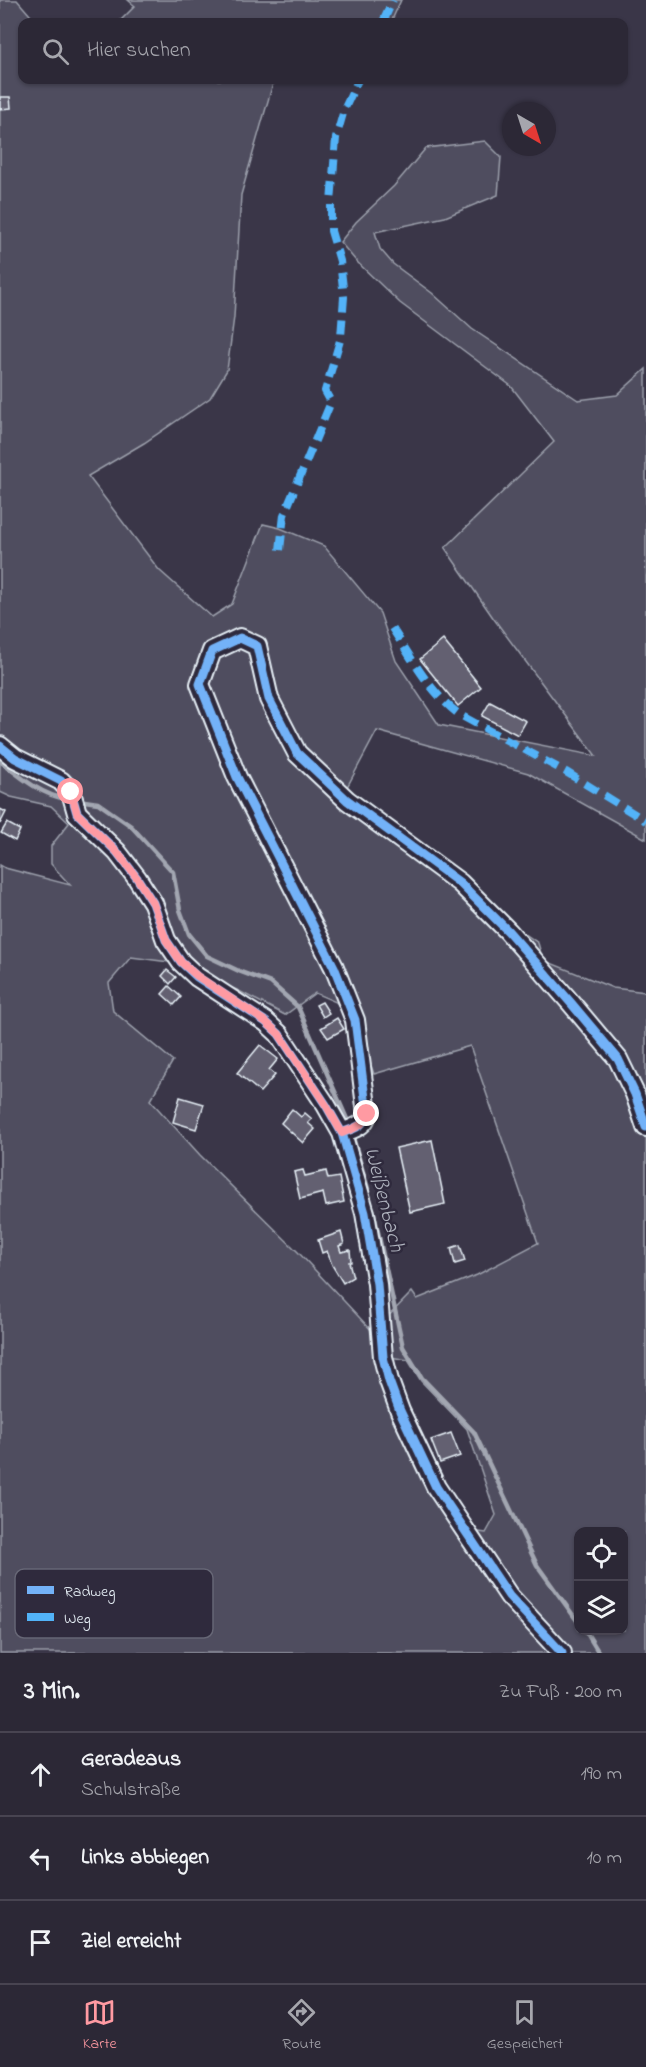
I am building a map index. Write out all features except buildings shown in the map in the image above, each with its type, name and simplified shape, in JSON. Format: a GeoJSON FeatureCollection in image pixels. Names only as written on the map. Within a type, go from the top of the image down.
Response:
{"type":"FeatureCollection","features":[{"type":"Feature","properties":{"kind":"street"},"geometry":{"type":"LineString","coordinates":[[350,1130],[366,1120],[367,1114],[355,1020],[334,967],[237,777],[200,684],[212,651],[240,638],[257,646],[269,699],[297,753],[347,800],[460,883],[508,931],[618,1059],[635,1094],[646,1127]]}},
{"type":"Feature","properties":{"kind":"street"},"geometry":{"type":"LineString","coordinates":[[0,746],[15,758],[61,781],[71,792],[77,813],[117,852],[137,878],[153,903],[166,940],[181,962],[197,976],[266,1022],[279,1034],[326,1105],[350,1130],[377,1284],[383,1357],[400,1411],[436,1487],[509,1596],[562,1653]]}},
{"type":"Feature","properties":{"kind":"shaded area"},"geometry":{"type":"Polygon","coordinates":[[[0,0],[17,0],[33,18],[18,18],[18,84],[273,84],[241,195],[234,317],[227,370],[210,398],[144,443],[88,476],[159,570],[212,617],[232,604],[263,524],[280,528],[324,546],[380,613],[396,661],[439,725],[596,756],[494,619],[445,548],[554,442],[511,386],[400,303],[356,261],[340,242],[356,222],[394,186],[426,148],[485,141],[501,157],[498,195],[445,217],[375,232],[380,249],[393,264],[432,293],[472,329],[578,400],[617,395],[646,369],[646,839],[528,773],[377,731],[338,804],[538,943],[543,960],[613,988],[646,992],[646,1653],[0,1653],[0,865],[70,885],[51,864],[51,846],[69,823],[51,806],[11,797],[0,792],[0,0]],[[131,957],[109,983],[113,1011],[173,1061],[150,1100],[200,1155],[298,1252],[373,1332],[412,1292],[417,1299],[477,1275],[538,1243],[470,1046],[374,1074],[361,1037],[336,1002],[315,993],[285,1015],[237,990],[169,962],[131,957]],[[390,1357],[425,1454],[472,1531],[486,1533],[496,1515],[467,1429],[421,1381],[408,1360],[390,1357]]]}},
{"type":"Feature","properties":{"kind":"shaded area"},"geometry":{"type":"Polygon","coordinates":[[[128,0],[401,0],[393,18],[123,18],[135,6],[128,0]]]}},
{"type":"Feature","properties":{"kind":"waterway","name":"Weißenbach"},"geometry":{"type":"LineString","coordinates":[[0,761],[40,790],[67,799]]}},
{"type":"Feature","properties":{"kind":"waterway","name":"Weißenbach"},"geometry":{"type":"LineString","coordinates":[[78,800],[98,803],[131,826],[173,872],[180,910],[189,934],[207,956],[271,983],[298,1007],[350,1126]]}},
{"type":"Feature","properties":{"kind":"waterway","name":"Weißenbach"},"geometry":{"type":"LineString","coordinates":[[352,1134],[368,1189]]}},
{"type":"Feature","properties":{"kind":"waterway","name":"Weißenbach"},"geometry":{"type":"LineString","coordinates":[[373,1209],[403,1347],[422,1378],[474,1432],[537,1565],[574,1616]]}},
{"type":"Feature","properties":{"kind":"waterway","name":"Weißenbach"},"geometry":{"type":"LineString","coordinates":[[588,1635],[599,1653]]}},
{"type":"Feature","properties":{"kind":"marked path"},"geometry":{"type":"LineString","coordinates":[[385,18],[393,0]]}},
{"type":"Feature","properties":{"kind":"marked path"},"geometry":{"type":"LineString","coordinates":[[280,550],[284,515],[331,402],[325,391],[341,337],[344,297],[340,261],[331,231],[336,138],[344,110],[356,84]]}},
{"type":"Feature","properties":{"kind":"marked path"},"geometry":{"type":"LineString","coordinates":[[392,628],[431,686],[460,715],[566,772],[646,821]]}},
{"type":"Feature","properties":{"kind":"cycle path"},"geometry":{"type":"LineString","coordinates":[[342,1133],[361,1124],[367,1114],[355,1020],[334,967],[237,777],[200,684],[212,651],[240,638],[257,646],[269,699],[297,753],[347,800],[460,883],[508,931],[618,1059],[635,1094],[646,1127]]}},
{"type":"Feature","properties":{"kind":"cycle path"},"geometry":{"type":"LineString","coordinates":[[0,746],[15,758],[61,781],[71,792],[77,813],[117,852],[137,878],[153,903],[166,940],[181,962],[197,977],[266,1022],[279,1034],[326,1105],[342,1133],[365,1213],[377,1284],[383,1357],[400,1411],[436,1487],[509,1596],[562,1653]]}},
{"type":"Feature","properties":{"kind":"route"},"geometry":{"type":"LineString","coordinates":[[71,792],[77,813],[117,852],[137,878],[153,903],[166,940],[181,962],[197,976],[266,1022],[279,1034],[342,1133],[361,1125],[366,1120],[367,1114]]}}]}
